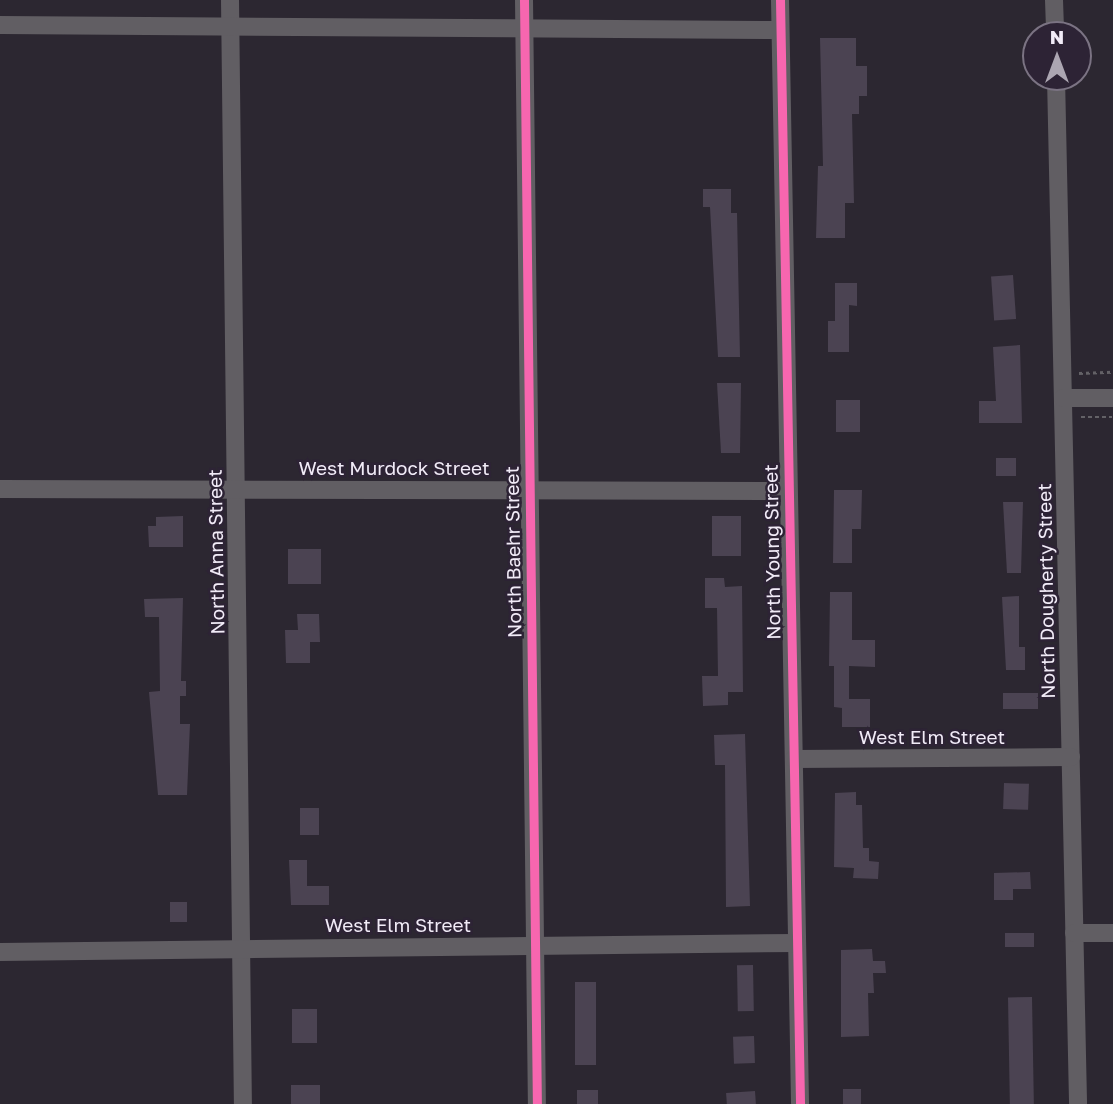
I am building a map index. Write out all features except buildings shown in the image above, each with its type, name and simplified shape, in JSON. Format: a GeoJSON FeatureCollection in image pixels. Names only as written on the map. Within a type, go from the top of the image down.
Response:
{"type":"FeatureCollection","features":[{"type":"Feature","properties":{"kind":"street","name":"North Anna Street"},"geometry":{"type":"LineString","coordinates":[[230,0],[243,1104]]}},
{"type":"Feature","properties":{"kind":"street","name":"North Baehr Street"},"geometry":{"type":"LineString","coordinates":[[524,0],[537,1104]]}},
{"type":"Feature","properties":{"kind":"street","name":"North Young Street"},"geometry":{"type":"LineString","coordinates":[[780,0],[800,1104]]}},
{"type":"Feature","properties":{"kind":"street"},"geometry":{"type":"LineString","coordinates":[[1054,0],[1055,21]]}},
{"type":"Feature","properties":{"kind":"street"},"geometry":{"type":"LineString","coordinates":[[0,25],[780,30]]}},
{"type":"Feature","properties":{"kind":"street","name":"North Dougherty Street"},"geometry":{"type":"LineString","coordinates":[[1056,91],[1077,1104]]}},
{"type":"Feature","properties":{"kind":"street"},"geometry":{"type":"LineString","coordinates":[[1063,398],[1113,398]]}},
{"type":"Feature","properties":{"kind":"street","name":"West Murdock Street"},"geometry":{"type":"LineString","coordinates":[[0,489],[789,491]]}},
{"type":"Feature","properties":{"kind":"street","name":"West Elm Street"},"geometry":{"type":"LineString","coordinates":[[794,759],[1071,757]]}},
{"type":"Feature","properties":{"kind":"street"},"geometry":{"type":"LineString","coordinates":[[1074,933],[1113,933]]}},
{"type":"Feature","properties":{"kind":"street","name":"West Elm Street"},"geometry":{"type":"LineString","coordinates":[[0,952],[241,947],[797,943]]}},
{"type":"Feature","properties":{"kind":"cycle path"},"geometry":{"type":"LineString","coordinates":[[524,0],[537,1104]]}},
{"type":"Feature","properties":{"kind":"cycle path"},"geometry":{"type":"LineString","coordinates":[[780,0],[800,1104]]}}]}
